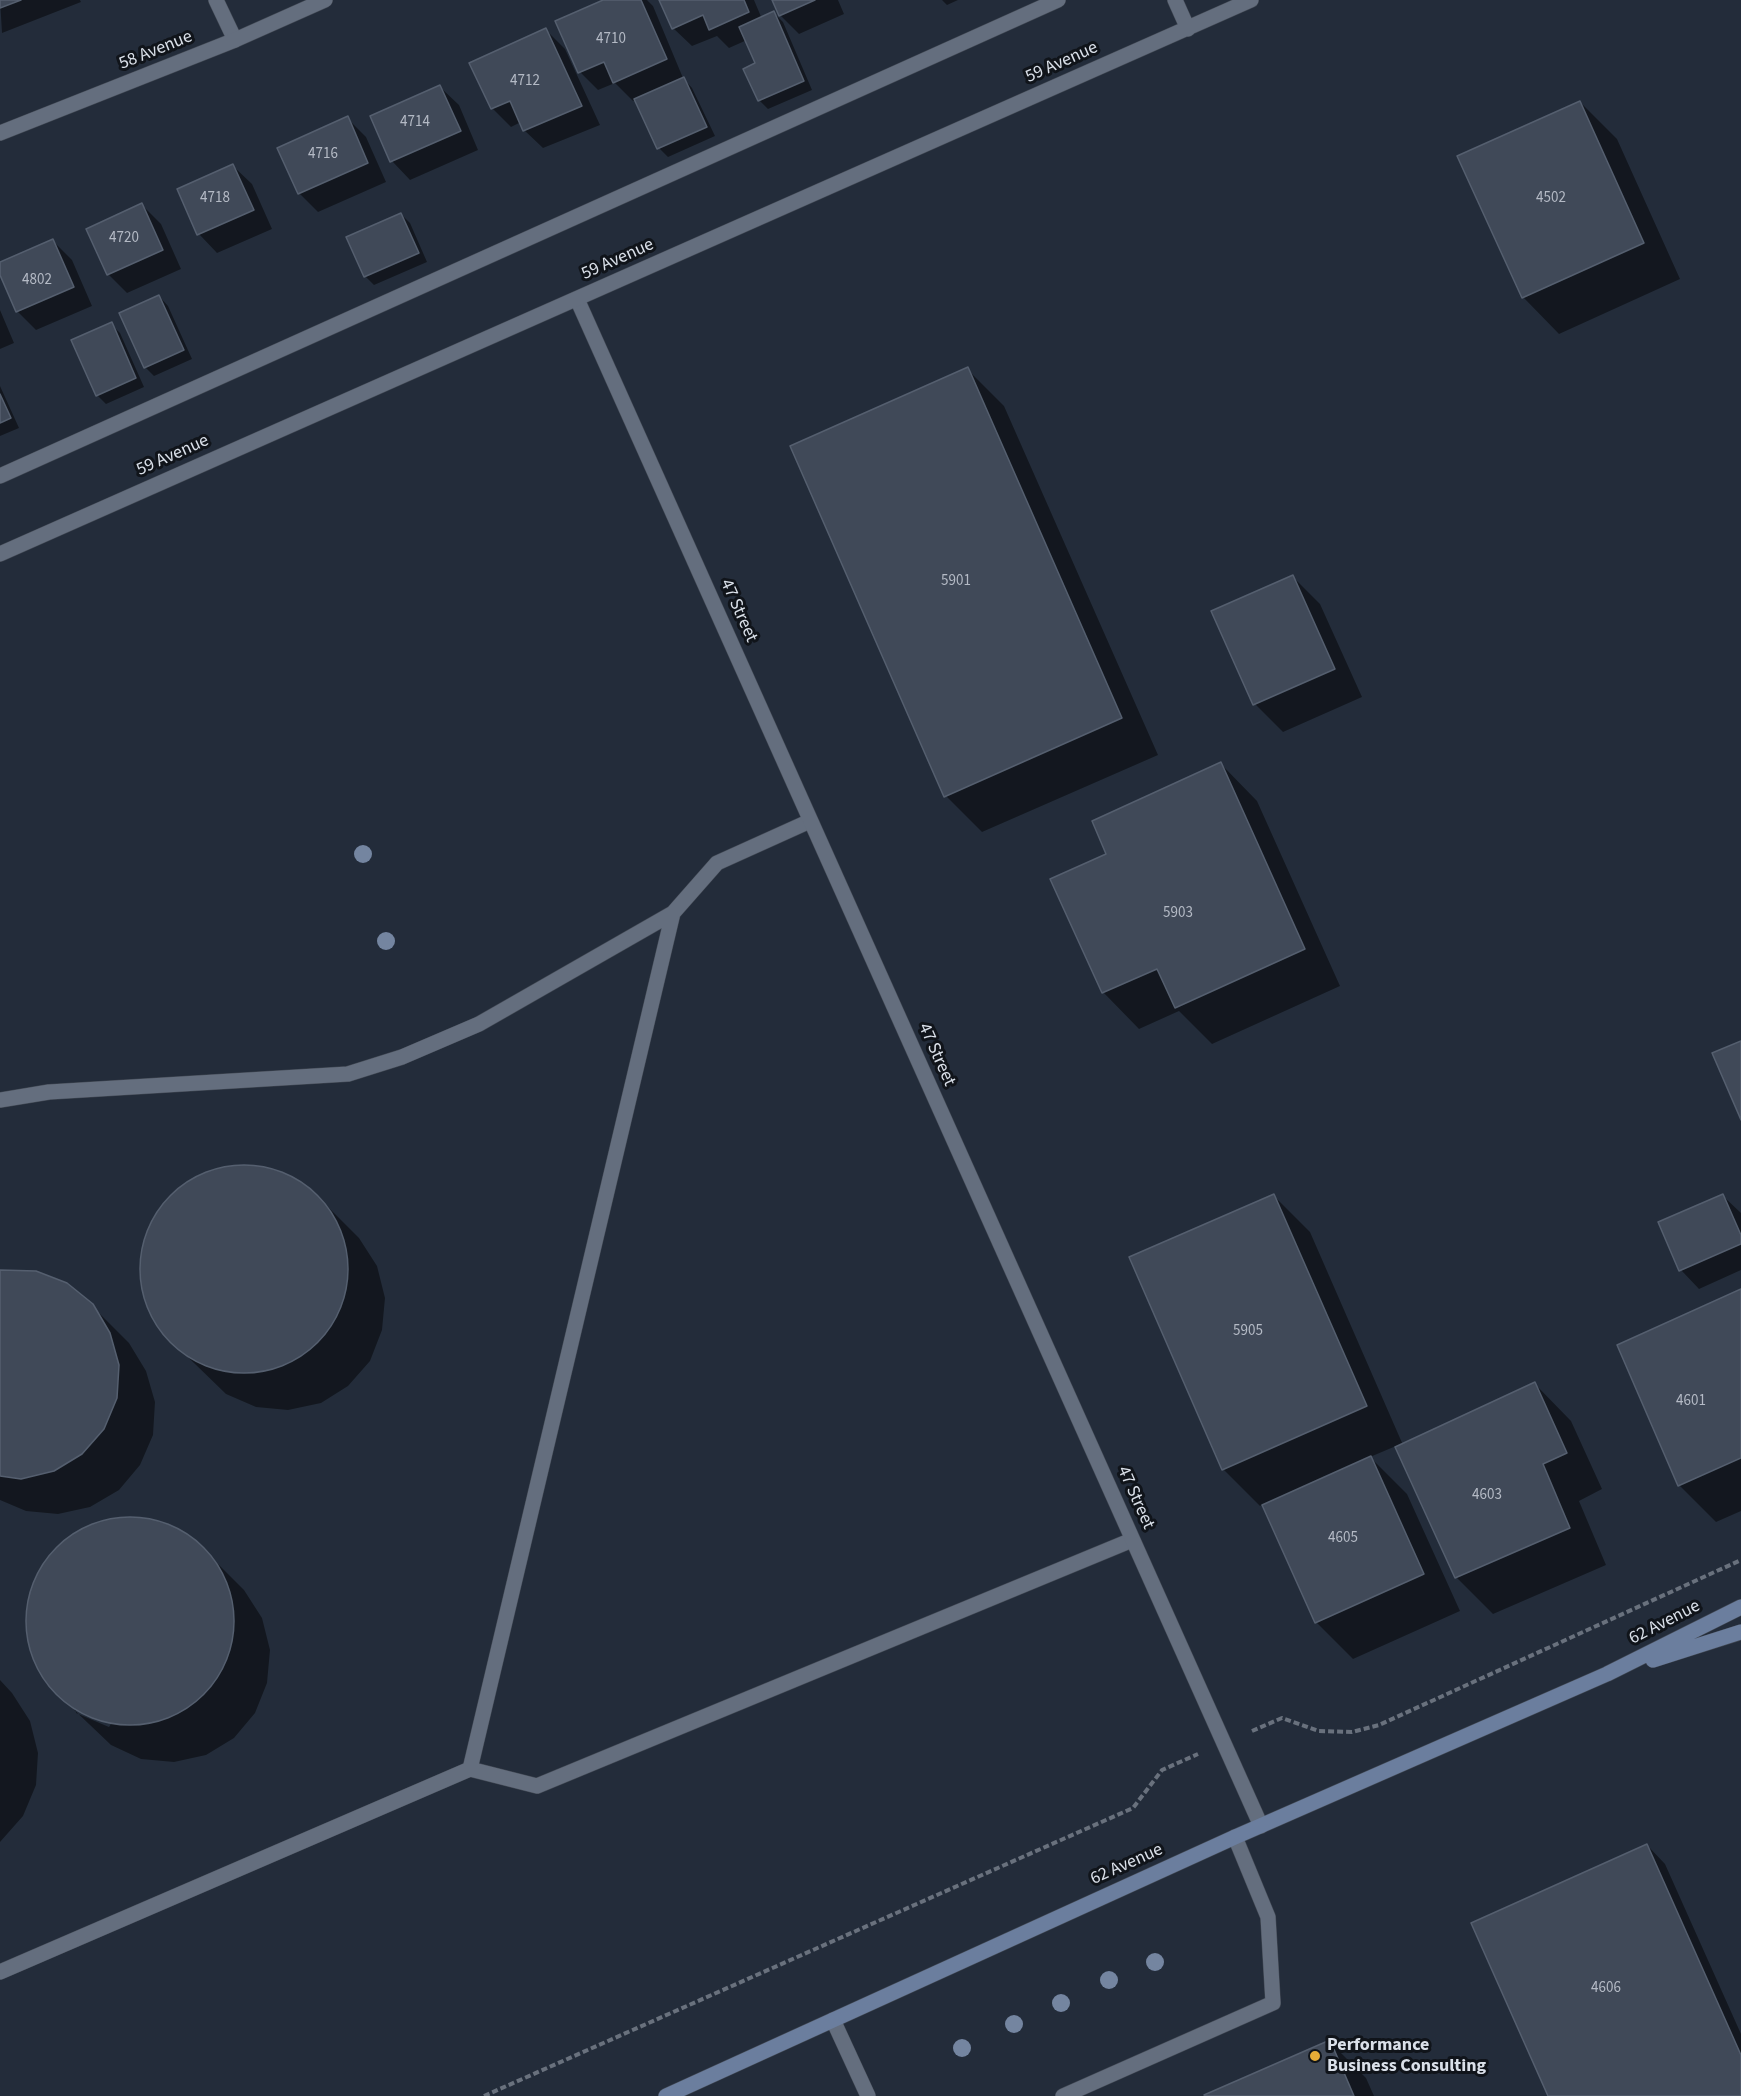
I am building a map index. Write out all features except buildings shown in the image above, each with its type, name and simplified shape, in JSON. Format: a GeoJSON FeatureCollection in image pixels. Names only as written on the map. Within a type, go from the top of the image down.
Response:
{"type":"FeatureCollection","features":[{"type":"Feature","properties":{"kind":"main road","name":"62 Avenue"},"geometry":{"type":"LineString","coordinates":[[666,2096],[1235,1837],[1607,1674],[1741,1607]]}},
{"type":"Feature","properties":{"kind":"main road","name":"62 Avenue"},"geometry":{"type":"LineString","coordinates":[[1607,1674],[1741,1632]]}},
{"type":"Feature","properties":{"kind":"street"},"geometry":{"type":"LineString","coordinates":[[216,0],[235,40]]}},
{"type":"Feature","properties":{"kind":"street","name":"58 Avenue"},"geometry":{"type":"LineString","coordinates":[[0,133],[235,40],[325,0]]}},
{"type":"Feature","properties":{"kind":"street"},"geometry":{"type":"LineString","coordinates":[[0,476],[1058,0]]}},
{"type":"Feature","properties":{"kind":"street"},"geometry":{"type":"LineString","coordinates":[[1175,0],[1188,29]]}},
{"type":"Feature","properties":{"kind":"street","name":"59 Avenue"},"geometry":{"type":"LineString","coordinates":[[0,554],[1251,0]]}},
{"type":"Feature","properties":{"kind":"street","name":"47 Street"},"geometry":{"type":"LineString","coordinates":[[577,299],[1261,1826]]}},
{"type":"Feature","properties":{"kind":"street"},"geometry":{"type":"LineString","coordinates":[[0,1101],[49,1092],[348,1074],[402,1057],[479,1024],[673,913],[717,863],[810,821]]}},
{"type":"Feature","properties":{"kind":"street"},"geometry":{"type":"LineString","coordinates":[[470,1769],[673,913]]}},
{"type":"Feature","properties":{"kind":"street"},"geometry":{"type":"LineString","coordinates":[[0,1972],[470,1769],[537,1786],[1132,1540]]}},
{"type":"Feature","properties":{"kind":"street"},"geometry":{"type":"LineString","coordinates":[[1063,2096],[1273,2003],[1268,1917],[1235,1837]]}},
{"type":"Feature","properties":{"kind":"street"},"geometry":{"type":"LineString","coordinates":[[833,2020],[868,2096]]}},
{"type":"Feature","properties":{"kind":"path"},"geometry":{"type":"LineString","coordinates":[[1282,1718],[1319,1731],[1352,1732],[1379,1725],[1741,1560]]}},
{"type":"Feature","properties":{"kind":"path"},"geometry":{"type":"LineString","coordinates":[[484,2096],[1133,1808],[1161,1770]]}},
{"type":"Feature","properties":{"kind":"place","name":"Performance Business Consulting"},"geometry":{"type":"Point","coordinates":[1315,2056]}}]}
